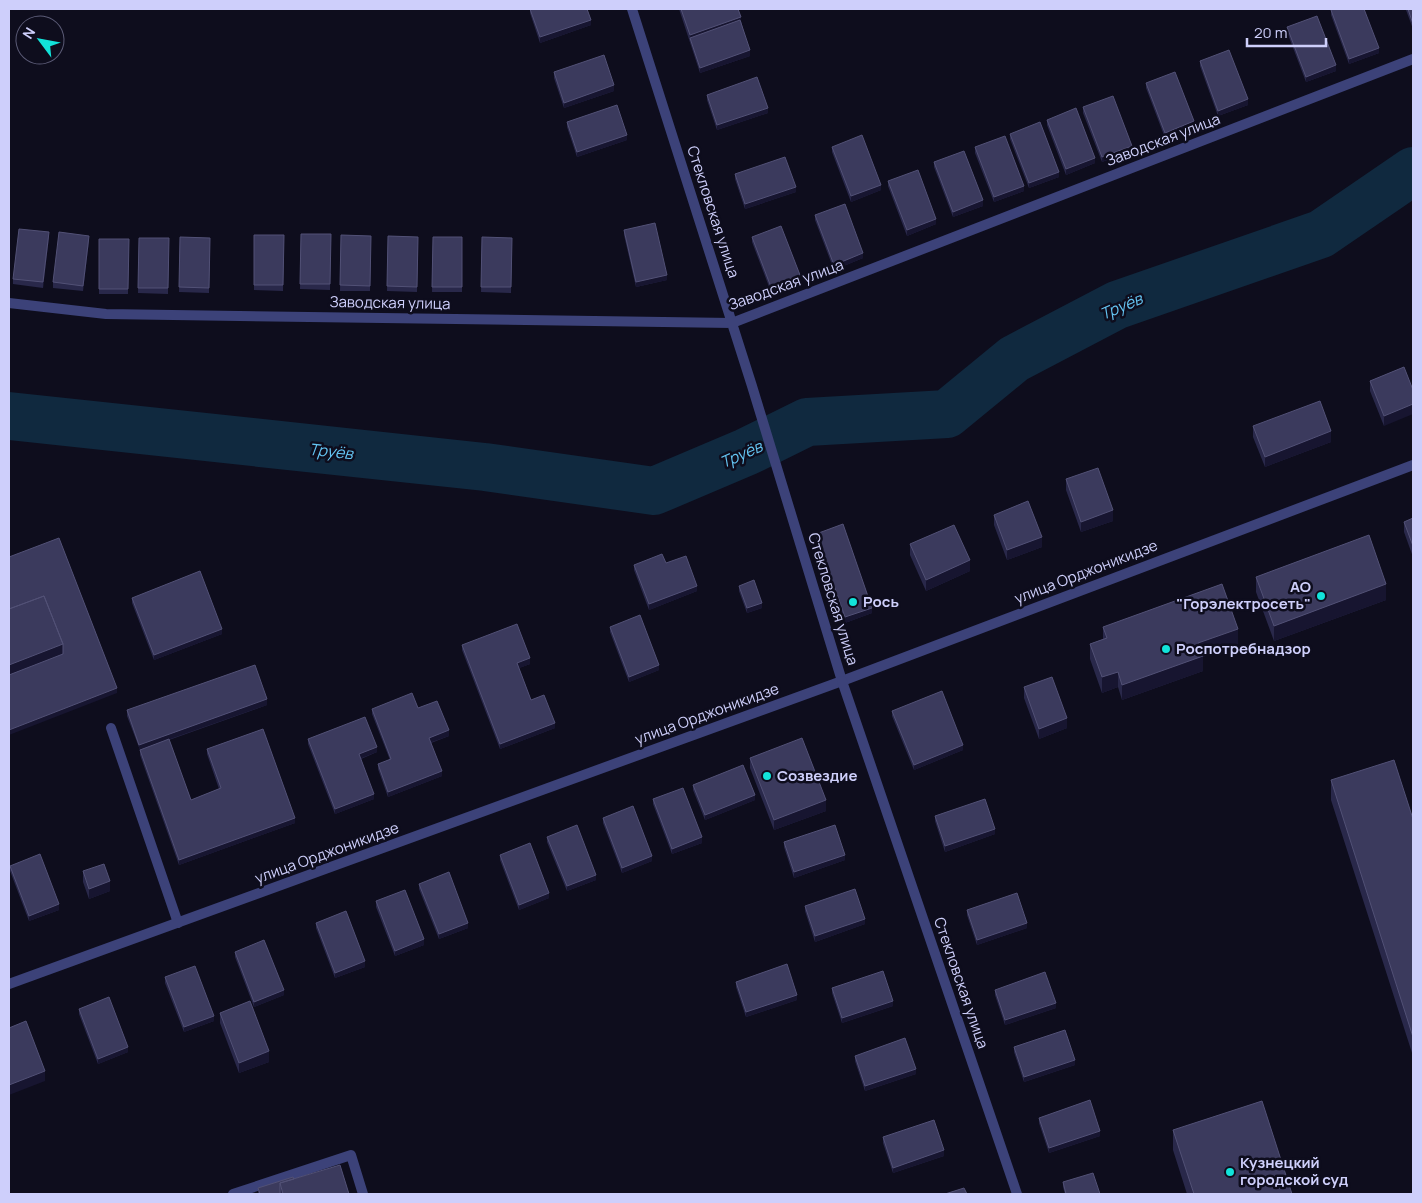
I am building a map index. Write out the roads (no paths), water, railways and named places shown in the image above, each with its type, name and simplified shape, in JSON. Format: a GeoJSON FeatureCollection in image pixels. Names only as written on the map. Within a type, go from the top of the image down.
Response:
{"type":"FeatureCollection","features":[{"type":"Feature","properties":{"kind":"street","name":"Стекловская улица"},"geometry":{"type":"LineString","coordinates":[[632,9],[752,386],[842,680],[1017,1194]]}},
{"type":"Feature","properties":{"kind":"street","name":"Заводская улица"},"geometry":{"type":"LineString","coordinates":[[9,302],[106,314],[732,323],[1413,59]]}},
{"type":"Feature","properties":{"kind":"street","name":"улица Орджоникидзе"},"geometry":{"type":"LineString","coordinates":[[9,984],[842,680],[1413,465]]}},
{"type":"Feature","properties":{"kind":"street"},"geometry":{"type":"LineString","coordinates":[[111,728],[178,923]]}},
{"type":"Feature","properties":{"kind":"street"},"geometry":{"type":"LineString","coordinates":[[233,1194],[351,1154],[362,1194]]}},
{"type":"Feature","properties":{"kind":"waterway","name":"Труёв"},"geometry":{"type":"LineString","coordinates":[[9,416],[485,467],[654,491],[746,452],[807,422],[947,414],[1014,359],[1117,305],[1321,234],[1413,171]]}},
{"type":"Feature","properties":{"kind":"place","name":"АО \"Горэлектросеть\""},"geometry":{"type":"Point","coordinates":[1321,596]}},
{"type":"Feature","properties":{"kind":"place","name":"Рось"},"geometry":{"type":"Point","coordinates":[853,602]}},
{"type":"Feature","properties":{"kind":"place","name":"Роспотребнадзор"},"geometry":{"type":"Point","coordinates":[1166,649]}},
{"type":"Feature","properties":{"kind":"place","name":"Созвездие"},"geometry":{"type":"Point","coordinates":[767,776]}},
{"type":"Feature","properties":{"kind":"place","name":"Кузнецкий городской суд"},"geometry":{"type":"Point","coordinates":[1230,1172]}}]}
